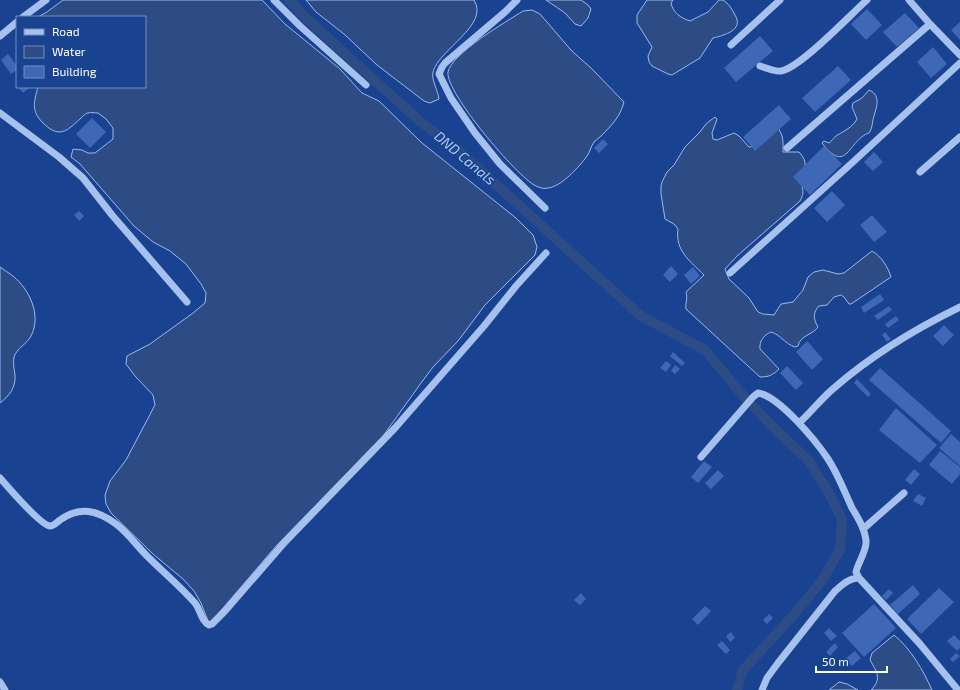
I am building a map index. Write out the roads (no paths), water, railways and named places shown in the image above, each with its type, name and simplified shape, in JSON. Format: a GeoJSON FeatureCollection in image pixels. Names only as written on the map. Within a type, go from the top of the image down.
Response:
{"type":"FeatureCollection","features":[{"type":"Feature","properties":{"kind":"street"},"geometry":{"type":"LineString","coordinates":[[24,16],[46,0]]}},
{"type":"Feature","properties":{"kind":"street"},"geometry":{"type":"LineString","coordinates":[[274,0],[300,26],[366,85]]}},
{"type":"Feature","properties":{"kind":"street"},"geometry":{"type":"LineString","coordinates":[[517,0],[445,63],[440,74],[451,98],[500,164],[545,208]]}},
{"type":"Feature","properties":{"kind":"street"},"geometry":{"type":"LineString","coordinates":[[731,45],[780,0]]}},
{"type":"Feature","properties":{"kind":"street"},"geometry":{"type":"LineString","coordinates":[[760,66],[780,71],[792,67],[867,0]]}},
{"type":"Feature","properties":{"kind":"street"},"geometry":{"type":"LineString","coordinates":[[909,0],[960,55]]}},
{"type":"Feature","properties":{"kind":"street"},"geometry":{"type":"LineString","coordinates":[[0,36],[16,23]]}},
{"type":"Feature","properties":{"kind":"street"},"geometry":{"type":"LineString","coordinates":[[787,148],[930,24]]}},
{"type":"Feature","properties":{"kind":"street"},"geometry":{"type":"LineString","coordinates":[[730,273],[960,63]]}},
{"type":"Feature","properties":{"kind":"street"},"geometry":{"type":"LineString","coordinates":[[0,113],[60,157],[83,178],[112,215],[187,302]]}},
{"type":"Feature","properties":{"kind":"street"},"geometry":{"type":"LineString","coordinates":[[920,172],[960,136]]}},
{"type":"Feature","properties":{"kind":"street"},"geometry":{"type":"LineString","coordinates":[[0,478],[29,510],[45,524],[50,526],[69,515],[85,510],[96,512],[116,524],[149,558],[184,590],[199,608],[205,623],[209,625],[212,624],[284,543],[395,428],[484,326],[516,286],[546,254]]}},
{"type":"Feature","properties":{"kind":"street"},"geometry":{"type":"LineString","coordinates":[[799,423],[833,389],[891,344],[960,307]]}},
{"type":"Feature","properties":{"kind":"street"},"geometry":{"type":"LineString","coordinates":[[701,457],[739,412],[758,393],[763,393],[775,401],[799,423],[827,458],[839,478],[863,529],[866,541],[866,548],[858,563],[856,572],[859,578],[920,644],[958,690]]}},
{"type":"Feature","properties":{"kind":"street"},"geometry":{"type":"LineString","coordinates":[[863,529],[904,493]]}},
{"type":"Feature","properties":{"kind":"street"},"geometry":{"type":"LineString","coordinates":[[762,690],[778,663],[835,591],[843,584],[854,578],[859,578]]}},
{"type":"Feature","properties":{"kind":"street"},"geometry":{"type":"LineString","coordinates":[[0,682],[5,690]]}},
{"type":"Feature","properties":{"kind":"water"},"geometry":{"type":"Polygon","coordinates":[[[63,0],[262,0],[285,24],[340,69],[362,93],[379,101],[422,143],[516,218],[533,235],[537,247],[535,255],[485,305],[458,341],[433,367],[383,436],[277,545],[211,622],[208,621],[201,603],[194,591],[183,579],[153,554],[111,513],[106,504],[105,495],[110,481],[126,460],[155,405],[153,395],[126,364],[127,356],[150,344],[193,313],[205,303],[206,293],[186,264],[170,251],[153,242],[134,226],[80,164],[71,157],[73,149],[82,150],[88,153],[95,153],[113,139],[113,128],[106,119],[98,113],[87,113],[67,130],[58,132],[53,131],[42,122],[36,114],[34,106],[38,88],[146,88],[146,16],[40,16],[63,0]]]}},
{"type":"Feature","properties":{"kind":"water"},"geometry":{"type":"Polygon","coordinates":[[[306,0],[474,0],[477,9],[475,19],[470,28],[437,63],[433,75],[439,99],[430,103],[424,101],[377,65],[344,34],[316,12],[306,0]]]}},
{"type":"Feature","properties":{"kind":"water"},"geometry":{"type":"Polygon","coordinates":[[[546,0],[581,0],[591,9],[588,18],[581,26],[575,24],[565,13],[546,0]]]}},
{"type":"Feature","properties":{"kind":"water"},"geometry":{"type":"Polygon","coordinates":[[[647,0],[673,0],[671,3],[672,7],[676,12],[681,17],[690,21],[708,12],[719,0],[723,0],[733,11],[737,24],[732,31],[713,38],[700,58],[672,75],[668,74],[652,66],[649,62],[648,56],[652,47],[637,23],[637,15],[647,0]]]}},
{"type":"Feature","properties":{"kind":"water"},"geometry":{"type":"Polygon","coordinates":[[[532,10],[540,14],[571,50],[624,102],[615,120],[594,142],[580,165],[559,184],[546,188],[538,187],[527,179],[499,151],[458,97],[450,82],[448,72],[452,64],[459,56],[481,38],[523,11],[532,10]]]}},
{"type":"Feature","properties":{"kind":"water"},"geometry":{"type":"Polygon","coordinates":[[[869,90],[876,96],[877,99],[871,130],[856,142],[847,153],[842,156],[837,156],[830,152],[822,143],[824,141],[829,143],[853,125],[857,119],[852,107],[853,103],[862,98],[869,90]]]}},
{"type":"Feature","properties":{"kind":"water"},"geometry":{"type":"Polygon","coordinates":[[[715,117],[717,119],[712,133],[713,139],[717,140],[734,133],[739,136],[749,147],[755,146],[777,127],[782,136],[783,152],[799,152],[805,163],[802,182],[803,193],[800,201],[737,256],[725,269],[729,279],[749,298],[758,312],[774,315],[781,304],[793,302],[803,290],[808,277],[814,272],[823,270],[838,274],[844,273],[872,251],[884,262],[891,277],[851,304],[849,304],[841,295],[834,297],[827,305],[819,306],[814,316],[818,327],[816,330],[804,337],[799,342],[798,346],[792,346],[778,335],[771,332],[766,335],[761,341],[760,349],[779,369],[766,377],[760,377],[686,309],[686,292],[704,275],[681,250],[678,229],[674,224],[665,219],[661,194],[662,182],[667,172],[674,165],[685,147],[707,123],[715,117]]]}},
{"type":"Feature","properties":{"kind":"water"},"geometry":{"type":"Polygon","coordinates":[[[0,267],[19,281],[29,295],[35,320],[31,336],[17,351],[14,357],[15,380],[13,388],[6,398],[0,403],[0,267]]]}},
{"type":"Feature","properties":{"kind":"water"},"geometry":{"type":"Polygon","coordinates":[[[894,635],[916,660],[932,690],[871,690],[877,679],[876,672],[870,660],[872,653],[894,635]]]}},
{"type":"Feature","properties":{"kind":"water"},"geometry":{"type":"Polygon","coordinates":[[[839,682],[847,684],[858,690],[829,690],[839,682]]]}},
{"type":"Feature","properties":{"kind":"waterway","name":"DND Canals"},"geometry":{"type":"LineString","coordinates":[[289,0],[305,17],[374,80],[421,122],[458,150],[641,316],[705,350],[745,398],[809,461],[829,493],[842,519],[840,550],[821,582],[791,618],[743,670],[737,690]]}}]}
